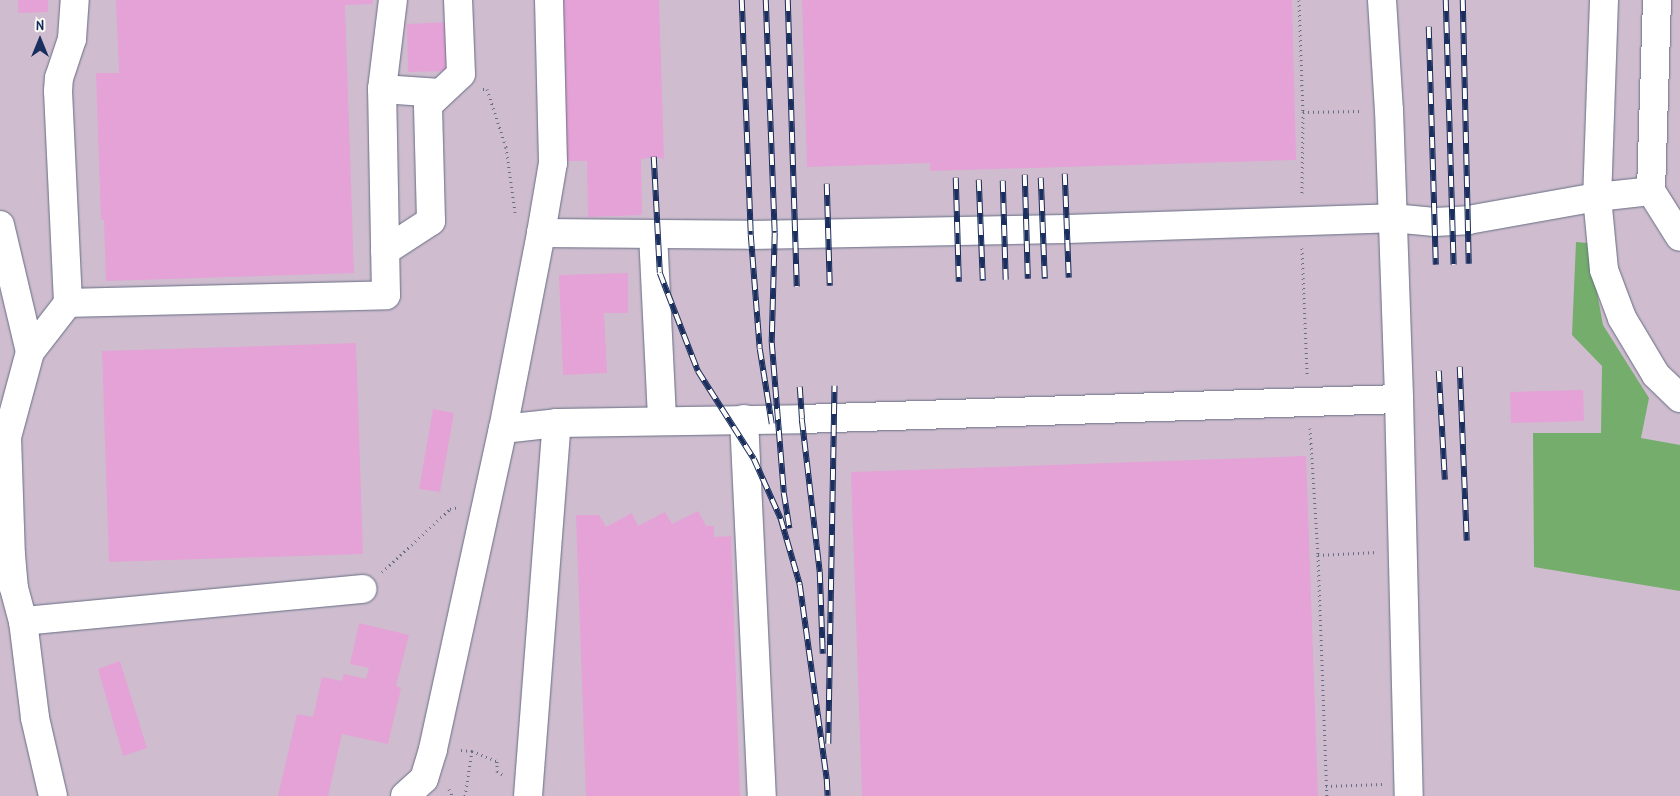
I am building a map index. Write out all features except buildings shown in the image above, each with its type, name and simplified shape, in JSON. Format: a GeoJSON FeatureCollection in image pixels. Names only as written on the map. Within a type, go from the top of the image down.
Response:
{"type":"FeatureCollection","features":[{"type":"Feature","properties":{"kind":"lane"},"geometry":{"type":"LineString","coordinates":[[53,796],[35,718],[23,621],[7,589],[5,555],[7,438],[30,352],[68,303],[58,91],[63,64],[72,39],[75,0]]}},
{"type":"Feature","properties":{"kind":"lane"},"geometry":{"type":"LineString","coordinates":[[68,303],[386,295],[382,90],[393,0]]}},
{"type":"Feature","properties":{"kind":"lane"},"geometry":{"type":"LineString","coordinates":[[385,251],[431,221],[428,105],[461,74],[458,0]]}},
{"type":"Feature","properties":{"kind":"lane"},"geometry":{"type":"LineString","coordinates":[[417,790],[433,749],[503,430],[553,163],[549,0]]}},
{"type":"Feature","properties":{"kind":"lane"},"geometry":{"type":"LineString","coordinates":[[1382,0],[1389,110],[1399,399],[1409,789]]}},
{"type":"Feature","properties":{"kind":"lane"},"geometry":{"type":"LineString","coordinates":[[1604,0],[1597,197],[1604,270],[1622,318],[1656,375],[1680,398]]}},
{"type":"Feature","properties":{"kind":"lane"},"geometry":{"type":"LineString","coordinates":[[1657,0],[1651,191],[1680,237]]}},
{"type":"Feature","properties":{"kind":"lane"},"geometry":{"type":"LineString","coordinates":[[382,90],[440,94]]}},
{"type":"Feature","properties":{"kind":"lane"},"geometry":{"type":"LineString","coordinates":[[541,233],[653,234],[1067,229],[1392,218],[1435,222],[1468,220],[1597,197],[1651,191]]}},
{"type":"Feature","properties":{"kind":"lane"},"geometry":{"type":"LineString","coordinates":[[0,225],[30,352]]}},
{"type":"Feature","properties":{"kind":"lane"},"geometry":{"type":"LineString","coordinates":[[653,234],[662,421]]}},
{"type":"Feature","properties":{"kind":"lane"},"geometry":{"type":"LineString","coordinates":[[503,430],[557,423],[794,419],[1399,399]]}},
{"type":"Feature","properties":{"kind":"lane"},"geometry":{"type":"LineString","coordinates":[[744,419],[762,796]]}},
{"type":"Feature","properties":{"kind":"lane"},"geometry":{"type":"LineString","coordinates":[[528,785],[557,423]]}},
{"type":"Feature","properties":{"kind":"lane"},"geometry":{"type":"LineString","coordinates":[[23,621],[362,589]]}},
{"type":"Feature","properties":{"kind":"path"},"geometry":{"type":"LineString","coordinates":[[440,94],[487,89],[506,147],[516,218]]}},
{"type":"Feature","properties":{"kind":"path"},"geometry":{"type":"LineString","coordinates":[[1303,112],[1389,110]]}},
{"type":"Feature","properties":{"kind":"path"},"geometry":{"type":"LineString","coordinates":[[362,589],[450,509],[488,498]]}},
{"type":"Feature","properties":{"kind":"path"},"geometry":{"type":"LineString","coordinates":[[1318,555],[1403,551]]}},
{"type":"Feature","properties":{"kind":"path"},"geometry":{"type":"LineString","coordinates":[[433,749],[472,751],[497,761],[497,771],[528,785]]}},
{"type":"Feature","properties":{"kind":"path"},"geometry":{"type":"LineString","coordinates":[[465,796],[472,751]]}},
{"type":"Feature","properties":{"kind":"path"},"geometry":{"type":"LineString","coordinates":[[1326,786],[1409,789]]}},
{"type":"Feature","properties":{"kind":"shaded area"},"geometry":{"type":"Polygon","coordinates":[[[0,0],[1680,0],[1680,796],[0,796],[0,0]]]}},
{"type":"Feature","properties":{"kind":"green space"},"geometry":{"type":"Polygon","coordinates":[[[1576,242],[1588,243],[1603,325],[1649,398],[1641,438],[1680,445],[1680,591],[1534,567],[1533,433],[1601,433],[1602,366],[1572,335],[1576,242]]]}},
{"type":"Feature","properties":{"kind":"railway"},"geometry":{"type":"LineString","coordinates":[[742,0],[751,235],[760,349],[772,424]]}},
{"type":"Feature","properties":{"kind":"railway"},"geometry":{"type":"LineString","coordinates":[[766,0],[775,233],[772,343],[784,493],[790,529]]}},
{"type":"Feature","properties":{"kind":"railway"},"geometry":{"type":"LineString","coordinates":[[788,0],[797,287]]}},
{"type":"Feature","properties":{"kind":"railway"},"geometry":{"type":"LineString","coordinates":[[1446,0],[1454,265]]}},
{"type":"Feature","properties":{"kind":"railway"},"geometry":{"type":"LineString","coordinates":[[1463,0],[1469,264]]}},
{"type":"Feature","properties":{"kind":"railway"},"geometry":{"type":"LineString","coordinates":[[1429,27],[1436,265]]}},
{"type":"Feature","properties":{"kind":"railway"},"geometry":{"type":"LineString","coordinates":[[654,157],[660,273],[698,371],[754,459],[781,519],[800,585],[828,796]]}},
{"type":"Feature","properties":{"kind":"railway"},"geometry":{"type":"LineString","coordinates":[[1065,174],[1069,278]]}},
{"type":"Feature","properties":{"kind":"railway"},"geometry":{"type":"LineString","coordinates":[[1025,175],[1028,279]]}},
{"type":"Feature","properties":{"kind":"railway"},"geometry":{"type":"LineString","coordinates":[[956,178],[959,282]]}},
{"type":"Feature","properties":{"kind":"railway"},"geometry":{"type":"LineString","coordinates":[[1041,178],[1045,279]]}},
{"type":"Feature","properties":{"kind":"railway"},"geometry":{"type":"LineString","coordinates":[[979,180],[983,281]]}},
{"type":"Feature","properties":{"kind":"railway"},"geometry":{"type":"LineString","coordinates":[[1003,181],[1006,280]]}},
{"type":"Feature","properties":{"kind":"railway"},"geometry":{"type":"LineString","coordinates":[[827,184],[830,286]]}},
{"type":"Feature","properties":{"kind":"railway"},"geometry":{"type":"LineString","coordinates":[[1460,367],[1467,541]]}},
{"type":"Feature","properties":{"kind":"railway"},"geometry":{"type":"LineString","coordinates":[[1439,371],[1445,480]]}},
{"type":"Feature","properties":{"kind":"railway"},"geometry":{"type":"LineString","coordinates":[[828,744],[834,386]]}},
{"type":"Feature","properties":{"kind":"railway"},"geometry":{"type":"LineString","coordinates":[[800,387],[820,572],[823,654]]}}]}
